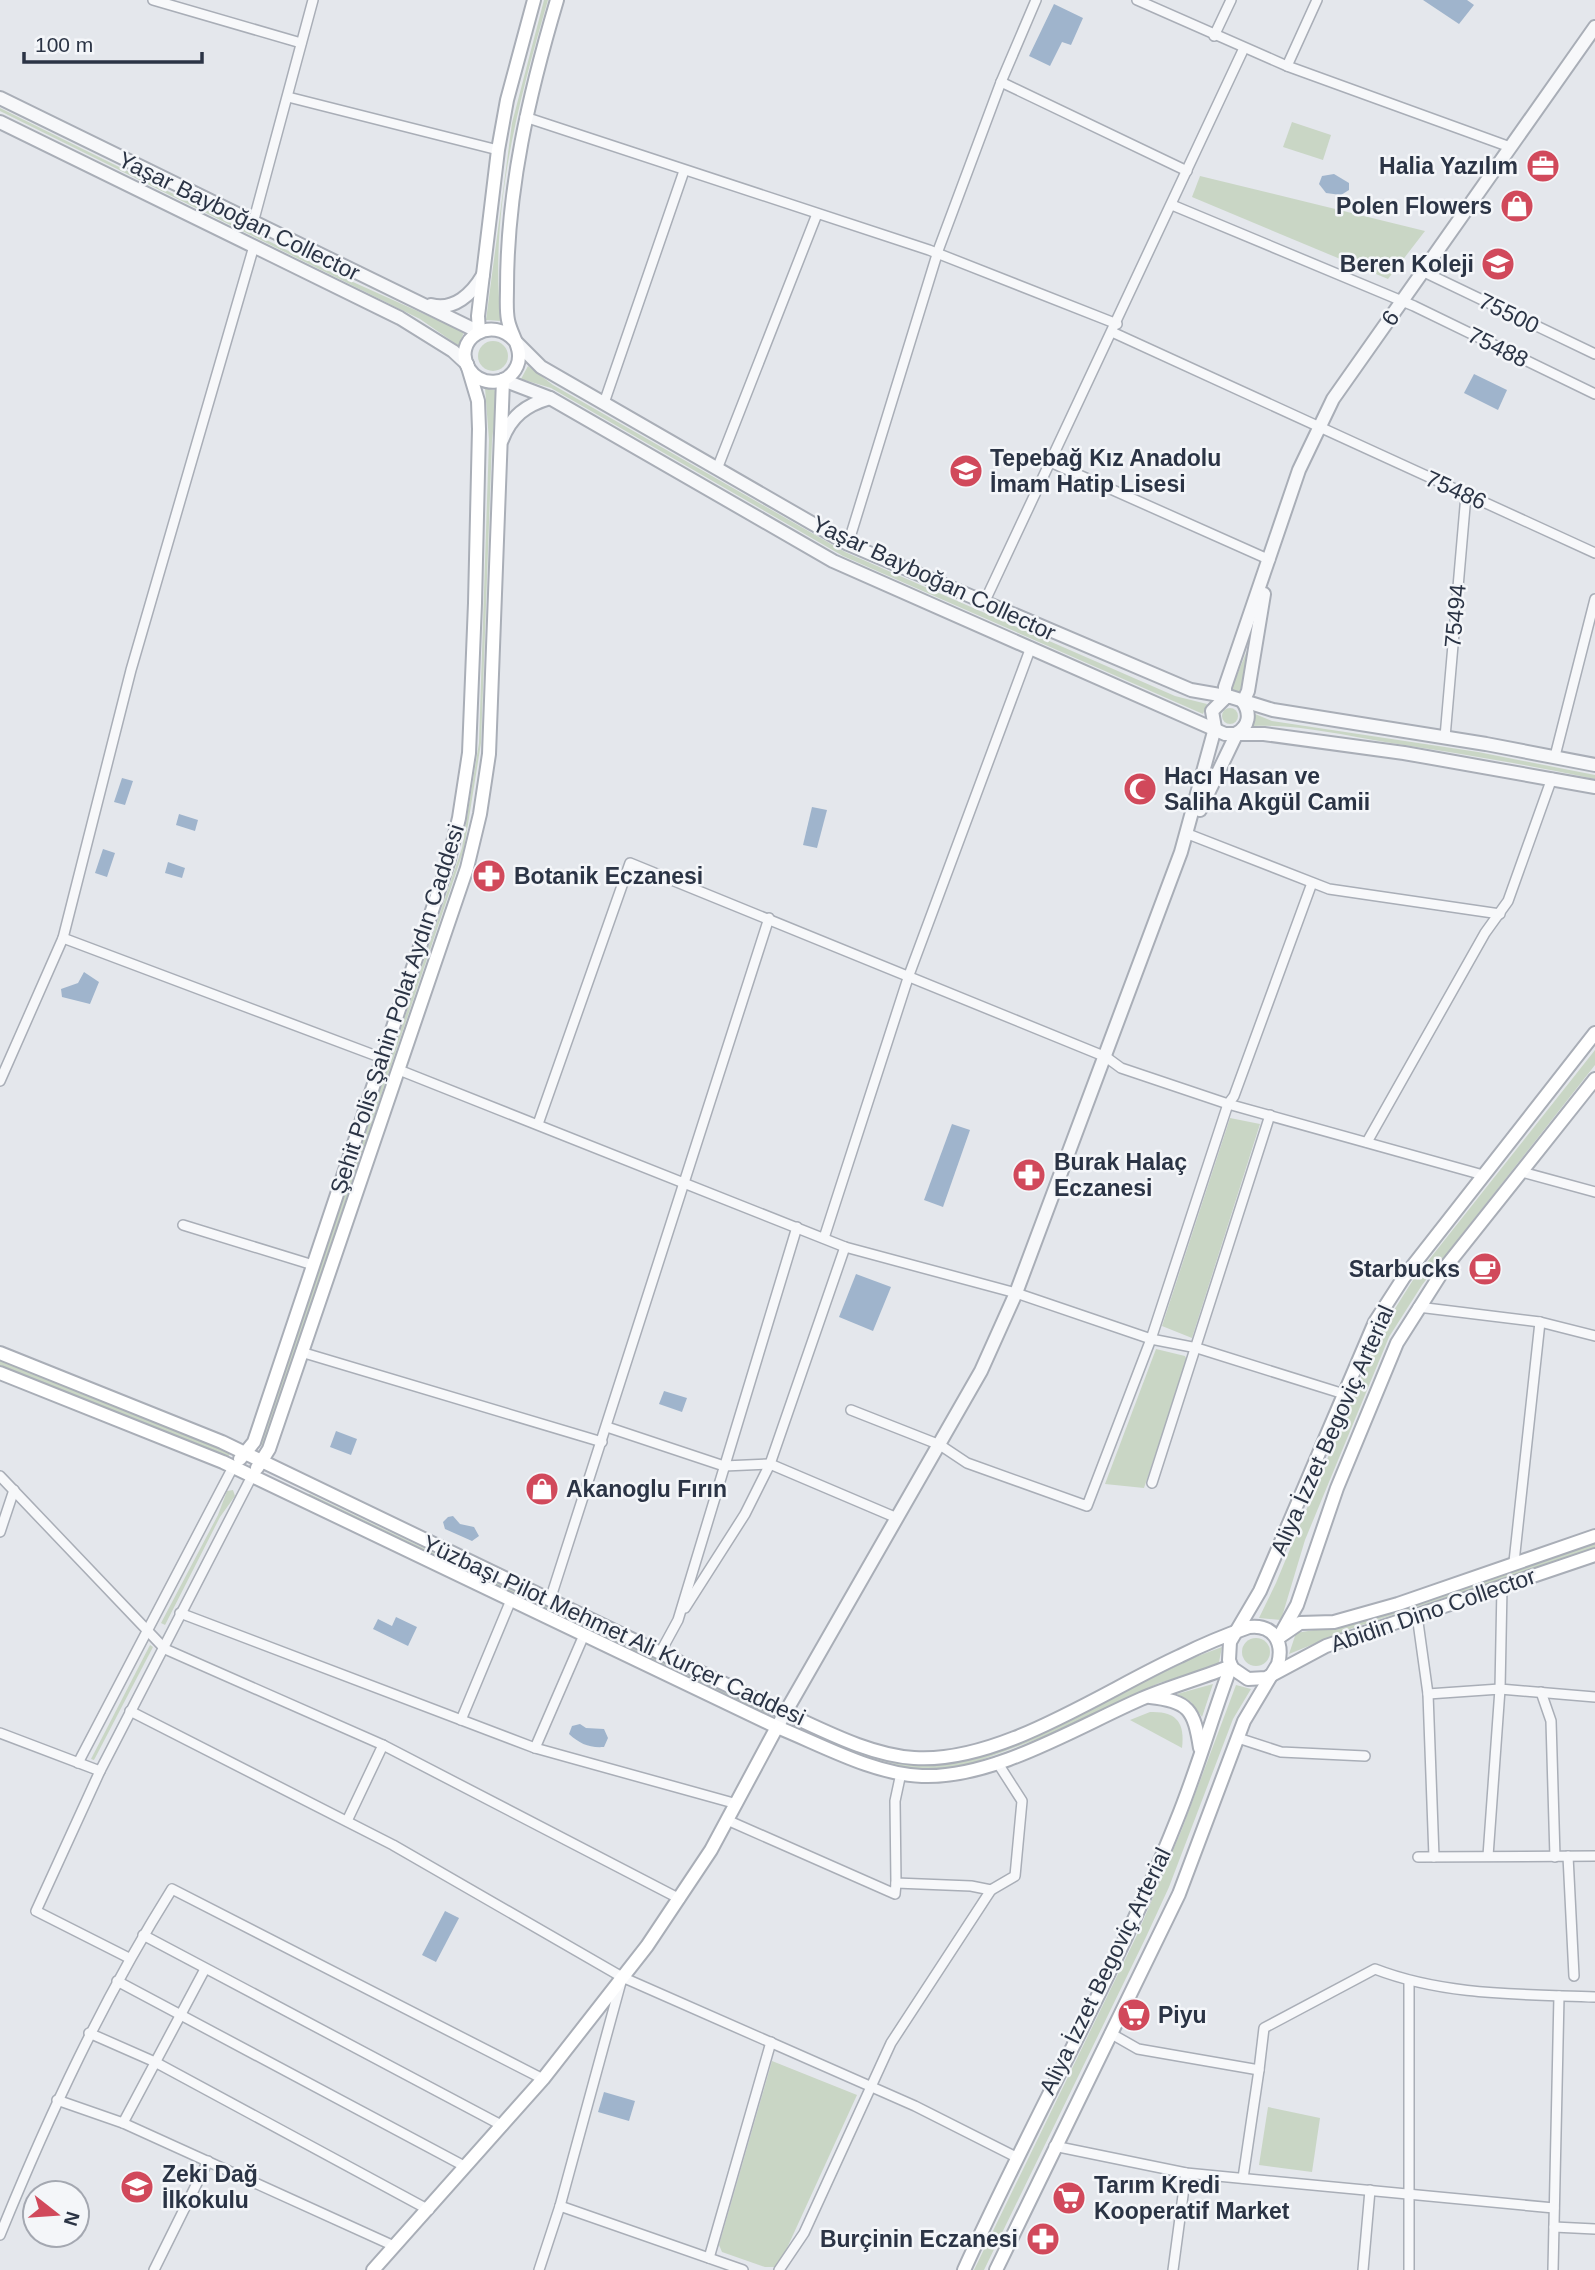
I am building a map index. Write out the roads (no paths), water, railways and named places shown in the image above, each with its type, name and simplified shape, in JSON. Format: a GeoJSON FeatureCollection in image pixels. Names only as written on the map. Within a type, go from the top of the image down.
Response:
{"type":"FeatureCollection","features":[{"type":"Feature","properties":{"kind":"main road"},"geometry":{"type":"LineString","coordinates":[[534,0],[507,100],[498,150],[479,332],[467,346],[467,364],[478,379],[487,382],[503,380],[517,367],[519,359],[508,321],[507,262],[525,117],[557,0]]}},
{"type":"Feature","properties":{"kind":"main road"},"geometry":{"type":"LineString","coordinates":[[479,332],[496,328],[516,342]]}},
{"type":"Feature","properties":{"kind":"main road","name":"Şehit Polis Şahin Polat Aydın Caddesi"},"geometry":{"type":"LineString","coordinates":[[233,1467],[254,1442],[448,863],[459,818],[469,752],[479,449],[478,401],[467,364]]}},
{"type":"Feature","properties":{"kind":"main road","name":"Şehit Polis Şahin Polat Aydın Caddesi"},"geometry":{"type":"LineString","coordinates":[[252,1476],[269,1448],[467,868],[480,814],[489,754],[503,380]]}},
{"type":"Feature","properties":{"kind":"main road","name":"Aliya İzzet Begoviç Arterial"},"geometry":{"type":"LineString","coordinates":[[1236,1634],[1266,1578],[1375,1322],[1404,1276],[1595,1033]]}},
{"type":"Feature","properties":{"kind":"main road","name":"Aliya İzzet Begoviç Arterial"},"geometry":{"type":"LineString","coordinates":[[1278,1639],[1297,1605],[1337,1488],[1396,1343],[1418,1307],[1595,1079]]}},
{"type":"Feature","properties":{"kind":"main road","name":"Yüzbaşı Pilot Mehmet Ali Kurçer Caddesi"},"geometry":{"type":"LineString","coordinates":[[0,1353],[245,1453],[783,1712],[877,1750],[911,1758],[945,1758],[974,1752],[1019,1735],[1181,1655],[1236,1634]]}},
{"type":"Feature","properties":{"kind":"main road","name":"Yüzbaşı Pilot Mehmet Ali Kurçer Caddesi"},"geometry":{"type":"LineString","coordinates":[[0,1373],[233,1467],[776,1727],[869,1764],[901,1773],[948,1776],[997,1762],[1145,1697],[1231,1666]]}},
{"type":"Feature","properties":{"kind":"main road","name":"Abidin Dino Collector"},"geometry":{"type":"LineString","coordinates":[[1278,1639],[1300,1623],[1334,1622],[1398,1604],[1595,1536]]}},
{"type":"Feature","properties":{"kind":"main road","name":"Abidin Dino Collector"},"geometry":{"type":"LineString","coordinates":[[1274,1672],[1326,1646],[1595,1555]]}},
{"type":"Feature","properties":{"kind":"main road"},"geometry":{"type":"LineString","coordinates":[[1248,1626],[1258,1626],[1273,1633],[1278,1639],[1281,1654],[1274,1672],[1264,1678],[1248,1679],[1231,1666],[1228,1650],[1236,1634],[1248,1626]]}},
{"type":"Feature","properties":{"kind":"main road","name":"Aliya İzzet Begoviç Arterial"},"geometry":{"type":"LineString","coordinates":[[964,2270],[1016,2157],[1121,1945],[1176,1823],[1231,1666]]}},
{"type":"Feature","properties":{"kind":"main road","name":"Aliya İzzet Begoviç Arterial"},"geometry":{"type":"LineString","coordinates":[[996,2270],[1054,2146],[1180,1894],[1238,1738],[1258,1694],[1274,1672]]}},
{"type":"Feature","properties":{"kind":"main road"},"geometry":{"type":"LineString","coordinates":[[1145,1697],[1173,1700],[1190,1709],[1197,1726],[1201,1752]]}},
{"type":"Feature","properties":{"kind":"main road"},"geometry":{"type":"LineString","coordinates":[[379,2269],[394,2246],[429,2210],[543,2079],[680,1899],[737,1804],[776,1727]]}},
{"type":"Feature","properties":{"kind":"street"},"geometry":{"type":"LineString","coordinates":[[153,0],[301,43]]}},
{"type":"Feature","properties":{"kind":"street"},"geometry":{"type":"LineString","coordinates":[[253,223],[313,0]]}},
{"type":"Feature","properties":{"kind":"street"},"geometry":{"type":"LineString","coordinates":[[848,544],[937,254],[1001,82],[1035,0]]}},
{"type":"Feature","properties":{"kind":"street"},"geometry":{"type":"LineString","coordinates":[[1137,0],[1286,66],[1510,147]]}},
{"type":"Feature","properties":{"kind":"street"},"geometry":{"type":"LineString","coordinates":[[1214,36],[1231,0]]}},
{"type":"Feature","properties":{"kind":"street"},"geometry":{"type":"LineString","coordinates":[[1286,66],[1317,0]]}},
{"type":"Feature","properties":{"kind":"street","name":"6"},"geometry":{"type":"LineString","coordinates":[[1270,559],[1298,470],[1334,399],[1595,27]]}},
{"type":"Feature","properties":{"kind":"street"},"geometry":{"type":"LineString","coordinates":[[984,603],[1244,48]]}},
{"type":"Feature","properties":{"kind":"street"},"geometry":{"type":"LineString","coordinates":[[1001,82],[1187,171]]}},
{"type":"Feature","properties":{"kind":"street"},"geometry":{"type":"LineString","coordinates":[[288,97],[498,150]]}},
{"type":"Feature","properties":{"kind":"street","name":"Yaşar Bayboğan Collector"},"geometry":{"type":"LineString","coordinates":[[0,98],[479,332]]}},
{"type":"Feature","properties":{"kind":"street","name":"75486"},"geometry":{"type":"LineString","coordinates":[[525,117],[937,254],[1114,328],[1317,428],[1595,553]]}},
{"type":"Feature","properties":{"kind":"street","name":"Yaşar Bayboğan Collector"},"geometry":{"type":"LineString","coordinates":[[0,122],[400,318],[453,351],[467,364]]}},
{"type":"Feature","properties":{"kind":"street"},"geometry":{"type":"LineString","coordinates":[[604,403],[684,171]]}},
{"type":"Feature","properties":{"kind":"street","name":"75488"},"geometry":{"type":"LineString","coordinates":[[1172,205],[1414,306],[1595,394]]}},
{"type":"Feature","properties":{"kind":"street"},"geometry":{"type":"LineString","coordinates":[[718,469],[817,214]]}},
{"type":"Feature","properties":{"kind":"street"},"geometry":{"type":"LineString","coordinates":[[0,1081],[63,938],[131,670],[254,246]]}},
{"type":"Feature","properties":{"kind":"street"},"geometry":{"type":"LineString","coordinates":[[407,299],[440,307],[459,303],[476,287],[484,271]]}},
{"type":"Feature","properties":{"kind":"street","name":"75500"},"geometry":{"type":"LineString","coordinates":[[1424,272],[1595,354]]}},
{"type":"Feature","properties":{"kind":"street","name":"Yaşar Bayboğan Collector"},"geometry":{"type":"LineString","coordinates":[[516,342],[541,367],[848,544],[1136,669],[1191,690],[1225,698]]}},
{"type":"Feature","properties":{"kind":"street","name":"Yaşar Bayboğan Collector"},"geometry":{"type":"LineString","coordinates":[[503,380],[551,398],[833,561],[1215,728]]}},
{"type":"Feature","properties":{"kind":"street"},"geometry":{"type":"LineString","coordinates":[[500,443],[513,418],[529,406],[551,398]]}},
{"type":"Feature","properties":{"kind":"street"},"geometry":{"type":"LineString","coordinates":[[1050,462],[1270,559]]}},
{"type":"Feature","properties":{"kind":"street","name":"75494"},"geometry":{"type":"LineString","coordinates":[[1445,737],[1466,495]]}},
{"type":"Feature","properties":{"kind":"street"},"geometry":{"type":"LineString","coordinates":[[1188,834],[1215,728],[1212,711],[1225,698],[1225,687],[1270,559]]}},
{"type":"Feature","properties":{"kind":"street"},"geometry":{"type":"LineString","coordinates":[[776,1727],[981,1371],[1016,1293],[1188,834],[1237,733],[1248,720],[1243,702],[1248,691],[1270,559]]}},
{"type":"Feature","properties":{"kind":"street"},"geometry":{"type":"LineString","coordinates":[[1555,756],[1595,599]]}},
{"type":"Feature","properties":{"kind":"street"},"geometry":{"type":"LineString","coordinates":[[824,1238],[909,975],[1031,648]]}},
{"type":"Feature","properties":{"kind":"street"},"geometry":{"type":"LineString","coordinates":[[1225,698],[1278,711],[1445,737],[1595,765]]}},
{"type":"Feature","properties":{"kind":"street"},"geometry":{"type":"LineString","coordinates":[[1215,728],[1225,734],[1237,733],[1404,753],[1595,787]]}},
{"type":"Feature","properties":{"kind":"street"},"geometry":{"type":"LineString","coordinates":[[1367,1142],[1485,933],[1508,901],[1552,778]]}},
{"type":"Feature","properties":{"kind":"street"},"geometry":{"type":"LineString","coordinates":[[1188,834],[1329,889],[1500,914]]}},
{"type":"Feature","properties":{"kind":"street"},"geometry":{"type":"LineString","coordinates":[[538,1124],[630,863],[1106,1057],[1121,1068],[1228,1104],[1482,1175]]}},
{"type":"Feature","properties":{"kind":"street"},"geometry":{"type":"LineString","coordinates":[[852,1410],[940,1445],[967,1463],[1087,1506],[1151,1339],[1228,1104],[1234,1096],[1312,883]]}},
{"type":"Feature","properties":{"kind":"street"},"geometry":{"type":"LineString","coordinates":[[550,1600],[769,918]]}},
{"type":"Feature","properties":{"kind":"street"},"geometry":{"type":"LineString","coordinates":[[63,938],[382,1058]]}},
{"type":"Feature","properties":{"kind":"street"},"geometry":{"type":"LineString","coordinates":[[399,1070],[845,1247],[1016,1293],[1151,1339],[1197,1349],[1344,1394]]}},
{"type":"Feature","properties":{"kind":"street"},"geometry":{"type":"LineString","coordinates":[[1152,1483],[1270,1115]]}},
{"type":"Feature","properties":{"kind":"street"},"geometry":{"type":"LineString","coordinates":[[1522,1172],[1595,1192]]}},
{"type":"Feature","properties":{"kind":"street"},"geometry":{"type":"LineString","coordinates":[[183,1225],[313,1265]]}},
{"type":"Feature","properties":{"kind":"street"},"geometry":{"type":"LineString","coordinates":[[678,1620],[797,1227]]}},
{"type":"Feature","properties":{"kind":"street"},"geometry":{"type":"LineString","coordinates":[[660,1653],[745,1514],[770,1464],[845,1247]]}},
{"type":"Feature","properties":{"kind":"street"},"geometry":{"type":"LineString","coordinates":[[1418,1307],[1541,1322],[1595,1336]]}},
{"type":"Feature","properties":{"kind":"street"},"geometry":{"type":"LineString","coordinates":[[1514,1562],[1541,1322]]}},
{"type":"Feature","properties":{"kind":"street"},"geometry":{"type":"LineString","coordinates":[[301,1352],[602,1443]]}},
{"type":"Feature","properties":{"kind":"street"},"geometry":{"type":"LineString","coordinates":[[607,1427],[724,1466],[770,1464],[897,1518]]}},
{"type":"Feature","properties":{"kind":"street"},"geometry":{"type":"LineString","coordinates":[[78,1763],[233,1467]]}},
{"type":"Feature","properties":{"kind":"street"},"geometry":{"type":"LineString","coordinates":[[0,1476],[163,1646],[383,1745],[680,1899]]}},
{"type":"Feature","properties":{"kind":"street"},"geometry":{"type":"LineString","coordinates":[[129,1958],[36,1911],[100,1771],[252,1476]]}},
{"type":"Feature","properties":{"kind":"street"},"geometry":{"type":"LineString","coordinates":[[0,1532],[14,1490]]}},
{"type":"Feature","properties":{"kind":"street"},"geometry":{"type":"LineString","coordinates":[[1488,1856],[1500,1689],[1503,1587]]}},
{"type":"Feature","properties":{"kind":"street"},"geometry":{"type":"LineString","coordinates":[[461,1720],[511,1600]]}},
{"type":"Feature","properties":{"kind":"street"},"geometry":{"type":"LineString","coordinates":[[180,1613],[535,1748],[737,1804]]}},
{"type":"Feature","properties":{"kind":"street"},"geometry":{"type":"LineString","coordinates":[[1417,1615],[1428,1694],[1434,1857]]}},
{"type":"Feature","properties":{"kind":"street"},"geometry":{"type":"LineString","coordinates":[[535,1748],[584,1635]]}},
{"type":"Feature","properties":{"kind":"street"},"geometry":{"type":"LineString","coordinates":[[1428,1694],[1500,1689],[1595,1696]]}},
{"type":"Feature","properties":{"kind":"street"},"geometry":{"type":"LineString","coordinates":[[1541,1692],[1551,1721],[1555,1857]]}},
{"type":"Feature","properties":{"kind":"street"},"geometry":{"type":"LineString","coordinates":[[130,1711],[347,1821],[622,1977],[871,2087],[1016,2157]]}},
{"type":"Feature","properties":{"kind":"street"},"geometry":{"type":"LineString","coordinates":[[0,1733],[100,1771]]}},
{"type":"Feature","properties":{"kind":"street"},"geometry":{"type":"LineString","coordinates":[[1238,1738],[1281,1752],[1365,1756]]}},
{"type":"Feature","properties":{"kind":"street"},"geometry":{"type":"LineString","coordinates":[[347,1821],[383,1745]]}},
{"type":"Feature","properties":{"kind":"street"},"geometry":{"type":"LineString","coordinates":[[779,2270],[804,2233],[891,2043],[991,1890],[1015,1876],[1022,1801],[997,1762]]}},
{"type":"Feature","properties":{"kind":"street"},"geometry":{"type":"LineString","coordinates":[[727,1820],[895,1894],[895,1801],[901,1773]]}},
{"type":"Feature","properties":{"kind":"street"},"geometry":{"type":"LineString","coordinates":[[1568,1856],[1574,1976]]}},
{"type":"Feature","properties":{"kind":"street"},"geometry":{"type":"LineString","coordinates":[[1418,1857],[1595,1857]]}},
{"type":"Feature","properties":{"kind":"street"},"geometry":{"type":"LineString","coordinates":[[896,1883],[971,1885],[991,1890]]}},
{"type":"Feature","properties":{"kind":"street"},"geometry":{"type":"LineString","coordinates":[[0,2235],[57,2100],[89,2033],[129,1958],[172,1889],[543,2079]]}},
{"type":"Feature","properties":{"kind":"street"},"geometry":{"type":"LineString","coordinates":[[143,1935],[503,2126]]}},
{"type":"Feature","properties":{"kind":"street"},"geometry":{"type":"LineString","coordinates":[[123,2123],[205,1969]]}},
{"type":"Feature","properties":{"kind":"street"},"geometry":{"type":"LineString","coordinates":[[1243,2178],[1264,2028],[1376,1969],[1409,1982],[1472,1992],[1595,1997]]}},
{"type":"Feature","properties":{"kind":"street"},"geometry":{"type":"LineString","coordinates":[[538,2270],[560,2206],[622,1977]]}},
{"type":"Feature","properties":{"kind":"street"},"geometry":{"type":"LineString","coordinates":[[117,1981],[466,2167]]}},
{"type":"Feature","properties":{"kind":"street"},"geometry":{"type":"LineString","coordinates":[[1409,1982],[1409,2270]]}},
{"type":"Feature","properties":{"kind":"street"},"geometry":{"type":"LineString","coordinates":[[1553,2270],[1559,1996]]}},
{"type":"Feature","properties":{"kind":"street"},"geometry":{"type":"LineString","coordinates":[[89,2033],[155,2062],[429,2210]]}},
{"type":"Feature","properties":{"kind":"street"},"geometry":{"type":"LineString","coordinates":[[1110,2033],[1138,2049],[1259,2070]]}},
{"type":"Feature","properties":{"kind":"street"},"geometry":{"type":"LineString","coordinates":[[709,2258],[771,2042]]}},
{"type":"Feature","properties":{"kind":"street"},"geometry":{"type":"LineString","coordinates":[[57,2100],[123,2123],[394,2246]]}},
{"type":"Feature","properties":{"kind":"street"},"geometry":{"type":"LineString","coordinates":[[1054,2146],[1186,2173],[1554,2207]]}},
{"type":"Feature","properties":{"kind":"street"},"geometry":{"type":"LineString","coordinates":[[154,2270],[208,2161]]}},
{"type":"Feature","properties":{"kind":"street"},"geometry":{"type":"LineString","coordinates":[[1174,2270],[1186,2173]]}},
{"type":"Feature","properties":{"kind":"street"},"geometry":{"type":"LineString","coordinates":[[1363,2270],[1370,2190]]}},
{"type":"Feature","properties":{"kind":"street"},"geometry":{"type":"LineString","coordinates":[[560,2206],[743,2270]]}},
{"type":"Feature","properties":{"kind":"street"},"geometry":{"type":"LineString","coordinates":[[1554,2227],[1595,2229]]}},
{"type":"Feature","properties":{"kind":"water"},"geometry":{"type":"Polygon","coordinates":[[[1423,0],[1467,0],[1474,5],[1459,24],[1423,0]]]}},
{"type":"Feature","properties":{"kind":"water"},"geometry":{"type":"Polygon","coordinates":[[[1054,4],[1083,18],[1071,45],[1062,42],[1050,66],[1029,56],[1054,4]]]}},
{"type":"Feature","properties":{"kind":"water"},"geometry":{"type":"Polygon","coordinates":[[[1334,174],[1349,183],[1349,190],[1341,195],[1326,193],[1319,184],[1322,176],[1334,174]]]}},
{"type":"Feature","properties":{"kind":"water"},"geometry":{"type":"Polygon","coordinates":[[[1474,374],[1507,390],[1498,410],[1464,393],[1474,374]]]}},
{"type":"Feature","properties":{"kind":"water"},"geometry":{"type":"Polygon","coordinates":[[[122,778],[133,781],[125,805],[114,802],[122,778]]]}},
{"type":"Feature","properties":{"kind":"water"},"geometry":{"type":"Polygon","coordinates":[[[812,807],[827,810],[817,848],[803,845],[812,807]]]}},
{"type":"Feature","properties":{"kind":"water"},"geometry":{"type":"Polygon","coordinates":[[[179,814],[198,820],[195,831],[176,825],[179,814]]]}},
{"type":"Feature","properties":{"kind":"water"},"geometry":{"type":"Polygon","coordinates":[[[103,849],[115,853],[107,877],[95,873],[103,849]]]}},
{"type":"Feature","properties":{"kind":"water"},"geometry":{"type":"Polygon","coordinates":[[[168,862],[185,868],[182,878],[165,873],[168,862]]]}},
{"type":"Feature","properties":{"kind":"water"},"geometry":{"type":"Polygon","coordinates":[[[84,972],[99,982],[90,1004],[62,997],[61,989],[78,983],[84,972]]]}},
{"type":"Feature","properties":{"kind":"water"},"geometry":{"type":"Polygon","coordinates":[[[952,1124],[970,1130],[943,1207],[924,1200],[952,1124]]]}},
{"type":"Feature","properties":{"kind":"water"},"geometry":{"type":"Polygon","coordinates":[[[856,1274],[891,1287],[873,1331],[839,1317],[856,1274]]]}},
{"type":"Feature","properties":{"kind":"water"},"geometry":{"type":"Polygon","coordinates":[[[664,1391],[687,1398],[682,1412],[659,1404],[664,1391]]]}},
{"type":"Feature","properties":{"kind":"water"},"geometry":{"type":"Polygon","coordinates":[[[336,1431],[357,1439],[351,1455],[330,1447],[336,1431]]]}},
{"type":"Feature","properties":{"kind":"water"},"geometry":{"type":"Polygon","coordinates":[[[453,1516],[460,1524],[474,1527],[479,1536],[472,1541],[445,1529],[443,1522],[453,1516]]]}},
{"type":"Feature","properties":{"kind":"water"},"geometry":{"type":"Polygon","coordinates":[[[396,1617],[417,1627],[408,1646],[373,1629],[378,1619],[392,1626],[396,1617]]]}},
{"type":"Feature","properties":{"kind":"water"},"geometry":{"type":"Polygon","coordinates":[[[580,1724],[586,1728],[604,1729],[608,1738],[604,1747],[585,1745],[569,1734],[572,1726],[580,1724]]]}},
{"type":"Feature","properties":{"kind":"water"},"geometry":{"type":"Polygon","coordinates":[[[445,1911],[459,1918],[436,1962],[422,1955],[445,1911]]]}},
{"type":"Feature","properties":{"kind":"water"},"geometry":{"type":"Polygon","coordinates":[[[604,2092],[635,2101],[629,2121],[598,2112],[604,2092]]]}},
{"type":"Feature","properties":{"kind":"place","name":"Halia Yazılım"},"geometry":{"type":"Point","coordinates":[1543,166]}},
{"type":"Feature","properties":{"kind":"place","name":"Polen Flowers"},"geometry":{"type":"Point","coordinates":[1517,206]}},
{"type":"Feature","properties":{"kind":"place","name":"Beren Koleji"},"geometry":{"type":"Point","coordinates":[1498,264]}},
{"type":"Feature","properties":{"kind":"place","name":"Tepebağ Kız Anadolu İmam Hatip Lisesi"},"geometry":{"type":"Point","coordinates":[966,471]}},
{"type":"Feature","properties":{"kind":"place","name":"Hacı Hasan ve Saliha Akgül Camii"},"geometry":{"type":"Point","coordinates":[1140,789]}},
{"type":"Feature","properties":{"kind":"place","name":"Botanik Eczanesi"},"geometry":{"type":"Point","coordinates":[489,876]}},
{"type":"Feature","properties":{"kind":"place","name":"Burak Halaç Eczanesi"},"geometry":{"type":"Point","coordinates":[1029,1175]}},
{"type":"Feature","properties":{"kind":"place","name":"Starbucks"},"geometry":{"type":"Point","coordinates":[1485,1269]}},
{"type":"Feature","properties":{"kind":"place","name":"Akanoglu Fırın"},"geometry":{"type":"Point","coordinates":[542,1489]}},
{"type":"Feature","properties":{"kind":"place","name":"Piyu"},"geometry":{"type":"Point","coordinates":[1134,2015]}},
{"type":"Feature","properties":{"kind":"place","name":"Zeki Dağ İlkokulu"},"geometry":{"type":"Point","coordinates":[137,2187]}},
{"type":"Feature","properties":{"kind":"place","name":"Tarım Kredi Kooperatif Market"},"geometry":{"type":"Point","coordinates":[1069,2198]}},
{"type":"Feature","properties":{"kind":"place","name":"Burçinin Eczanesi"},"geometry":{"type":"Point","coordinates":[1043,2239]}}]}
